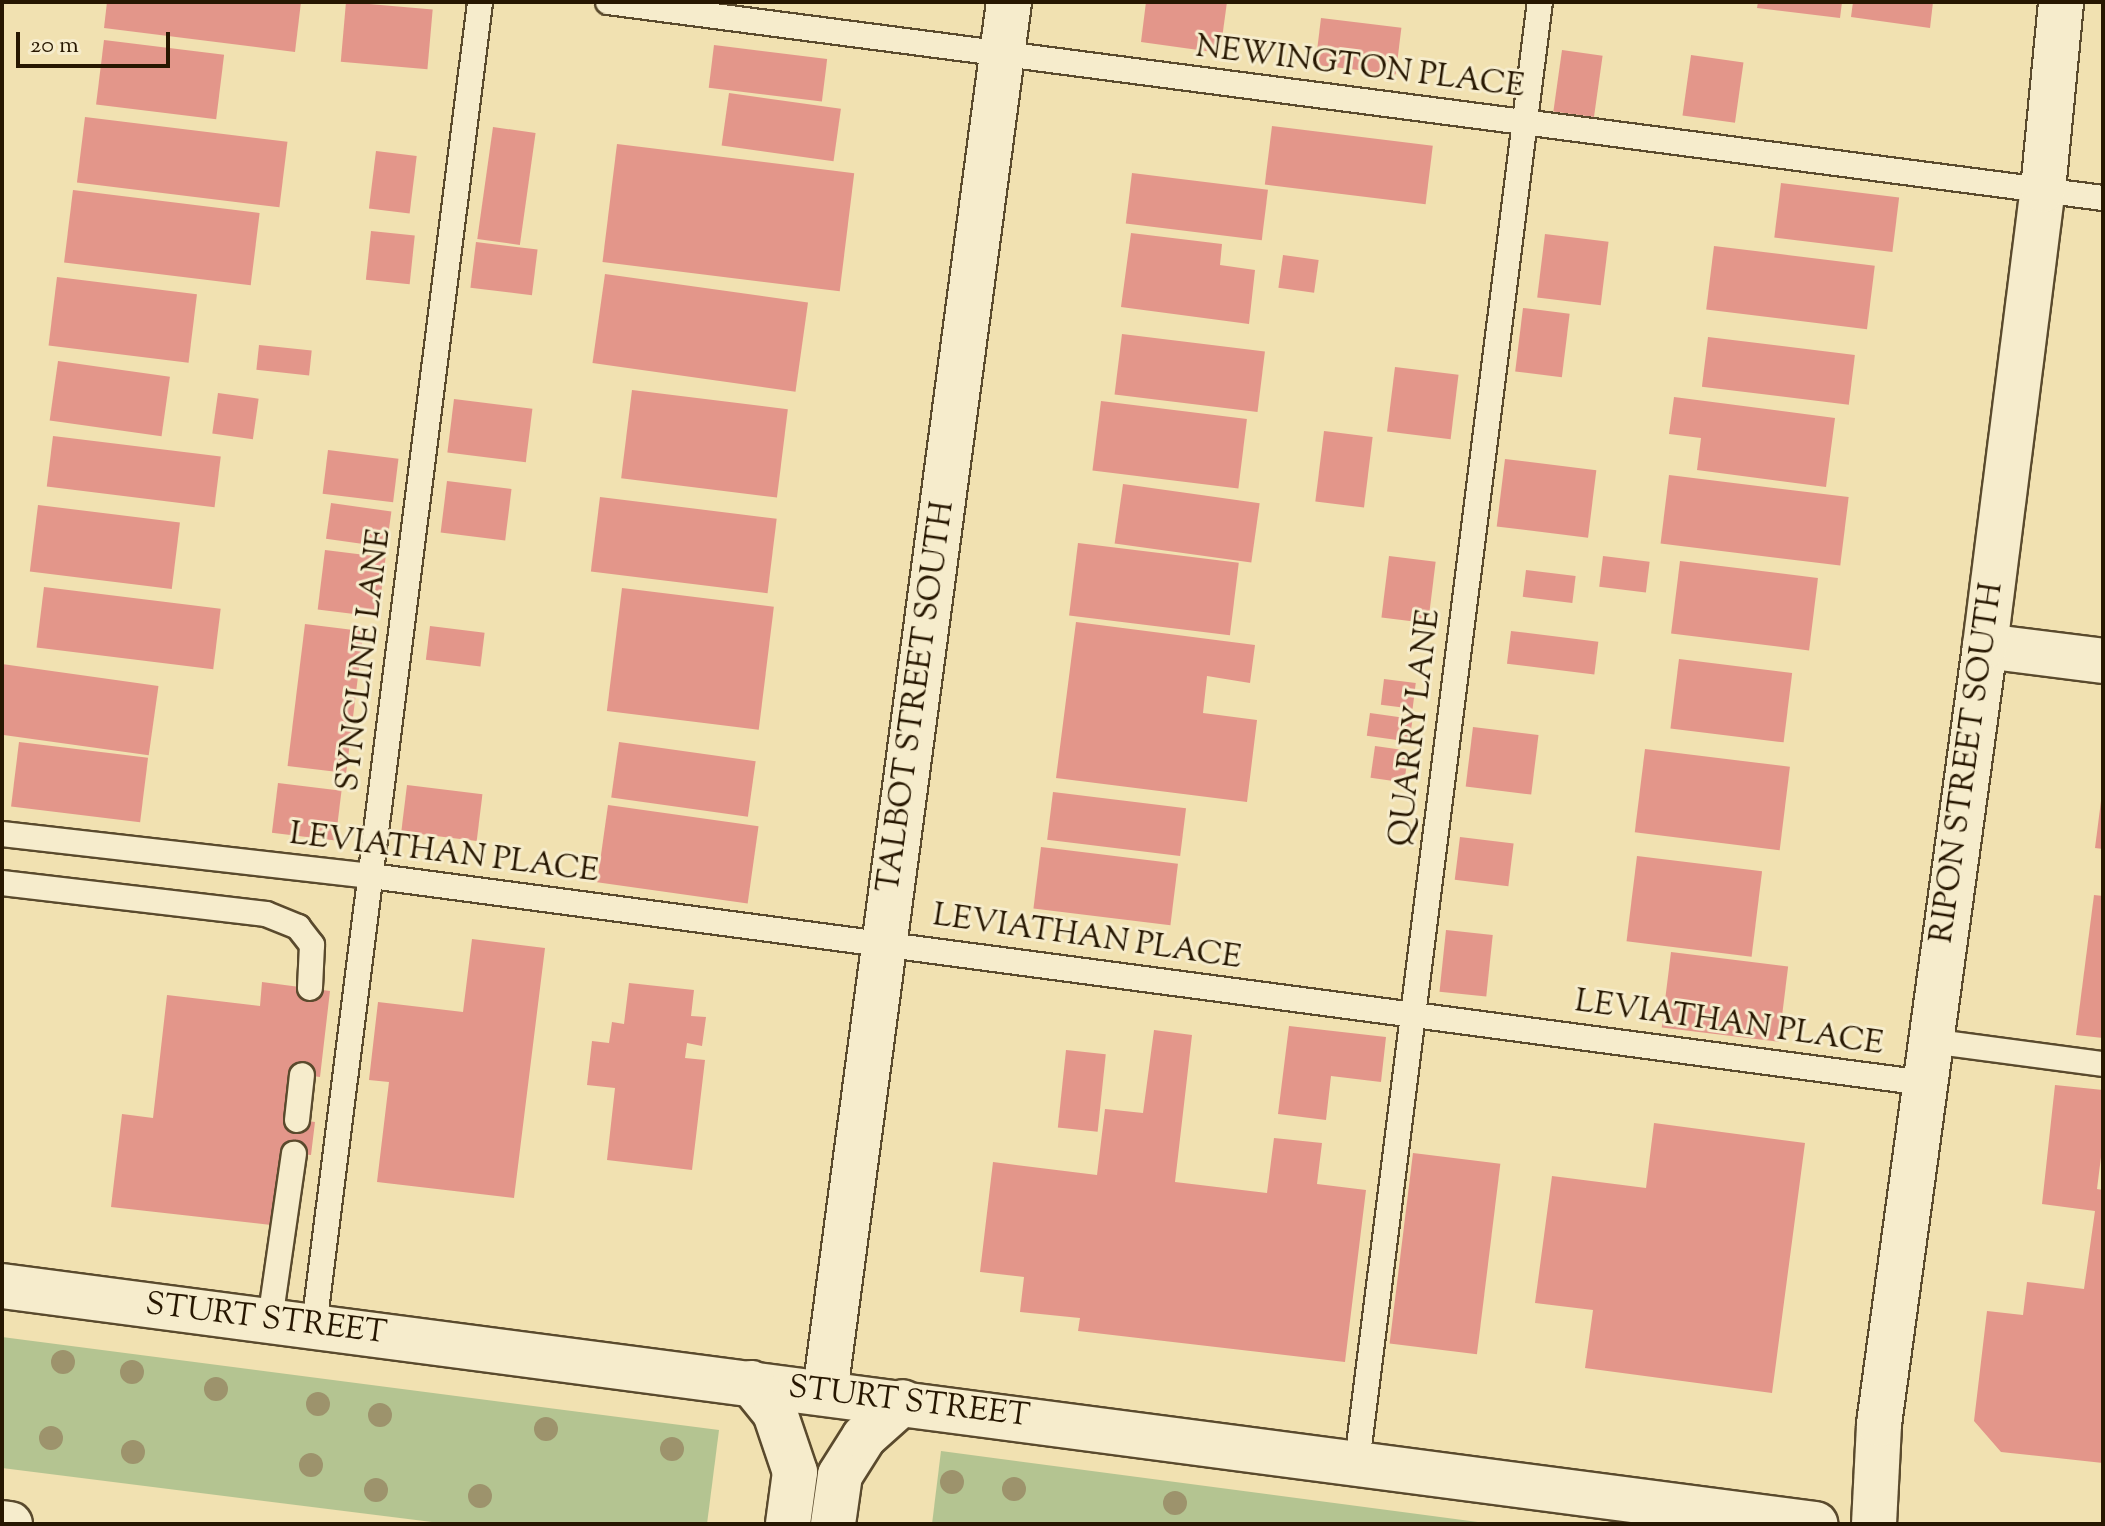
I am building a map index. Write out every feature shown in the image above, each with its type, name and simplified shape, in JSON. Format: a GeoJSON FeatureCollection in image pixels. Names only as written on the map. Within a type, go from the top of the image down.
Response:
{"type":"FeatureCollection","features":[{"type":"Feature","properties":{"kind":"street","name":"TALBOT STREET SOUTH"},"geometry":{"type":"LineString","coordinates":[[825,1392],[1009,2]]}},
{"type":"Feature","properties":{"kind":"street","name":"RIPON STREET SOUTH"},"geometry":{"type":"LineString","coordinates":[[1874,1524],[1879,1424],[1985,646],[2043,190],[2061,2]]}},
{"type":"Feature","properties":{"kind":"street"},"geometry":{"type":"LineString","coordinates":[[1985,646],[2103,661]]}},
{"type":"Feature","properties":{"kind":"street","name":"STURT STREET"},"geometry":{"type":"LineString","coordinates":[[2,1286],[1815,1524]]}},
{"type":"Feature","properties":{"kind":"street"},"geometry":{"type":"LineString","coordinates":[[751,1383],[775,1413],[795,1472],[788,1524]]}},
{"type":"Feature","properties":{"kind":"street"},"geometry":{"type":"LineString","coordinates":[[833,1524],[840,1475],[864,1437],[903,1402]]}},
{"type":"Feature","properties":{"kind":"street"},"geometry":{"type":"LineString","coordinates":[[2,1523],[10,1524]]}},
{"type":"Feature","properties":{"kind":"lane","name":"SYNCLINE LANE"},"geometry":{"type":"LineString","coordinates":[[314,1326],[480,2]]}},
{"type":"Feature","properties":{"kind":"lane","name":"NEWINGTON PLACE"},"geometry":{"type":"LineString","coordinates":[[608,2],[2103,198]]}},
{"type":"Feature","properties":{"kind":"lane","name":"QUARRY LANE"},"geometry":{"type":"LineString","coordinates":[[1357,1462],[1540,2]]}},
{"type":"Feature","properties":{"kind":"lane","name":"LEVIATHAN PLACE"},"geometry":{"type":"LineString","coordinates":[[2,834],[371,876],[1412,1014],[1927,1062],[2103,1064]]}},
{"type":"Feature","properties":{"kind":"lane"},"geometry":{"type":"LineString","coordinates":[[2,883],[266,914],[298,927],[312,945],[310,988]]}},
{"type":"Feature","properties":{"kind":"lane"},"geometry":{"type":"LineString","coordinates":[[297,1120],[302,1075]]}},
{"type":"Feature","properties":{"kind":"lane"},"geometry":{"type":"LineString","coordinates":[[270,1320],[294,1154]]}},
{"type":"Feature","properties":{"kind":"green space"},"geometry":{"type":"Polygon","coordinates":[[[2,1337],[719,1430],[707,1524],[448,1524],[2,1468],[2,1337]]]}},
{"type":"Feature","properties":{"kind":"green space"},"geometry":{"type":"Polygon","coordinates":[[[941,1451],[1493,1524],[932,1524],[941,1451]]]}},
{"type":"Feature","properties":{"kind":"building"},"geometry":{"type":"Polygon","coordinates":[[[107,2],[301,2],[295,52],[104,28],[107,2]]]}},
{"type":"Feature","properties":{"kind":"building"},"geometry":{"type":"Polygon","coordinates":[[[346,2],[433,10],[427,69],[341,62],[346,2]]]}},
{"type":"Feature","properties":{"kind":"building"},"geometry":{"type":"Polygon","coordinates":[[[1146,2],[1227,2],[1220,53],[1141,42],[1146,2]]]}},
{"type":"Feature","properties":{"kind":"building"},"geometry":{"type":"Polygon","coordinates":[[[1758,2],[1842,2],[1840,18],[1757,8],[1758,2]]]}},
{"type":"Feature","properties":{"kind":"building"},"geometry":{"type":"Polygon","coordinates":[[[1853,2],[1933,2],[1930,28],[1851,17],[1853,2]]]}},
{"type":"Feature","properties":{"kind":"building"},"geometry":{"type":"Polygon","coordinates":[[[1321,18],[1401,28],[1396,75],[1315,65],[1321,18]]]}},
{"type":"Feature","properties":{"kind":"building"},"geometry":{"type":"Polygon","coordinates":[[[104,40],[224,55],[216,119],[96,105],[104,40]]]}},
{"type":"Feature","properties":{"kind":"building"},"geometry":{"type":"Polygon","coordinates":[[[714,45],[827,59],[822,102],[709,88],[714,45]]]}},
{"type":"Feature","properties":{"kind":"building"},"geometry":{"type":"Polygon","coordinates":[[[1562,50],[1603,56],[1594,117],[1553,111],[1562,50]]]}},
{"type":"Feature","properties":{"kind":"building"},"geometry":{"type":"Polygon","coordinates":[[[1691,55],[1743,62],[1735,123],[1683,115],[1691,55]]]}},
{"type":"Feature","properties":{"kind":"building"},"geometry":{"type":"Polygon","coordinates":[[[729,93],[841,109],[834,161],[722,145],[729,93]]]}},
{"type":"Feature","properties":{"kind":"building"},"geometry":{"type":"Polygon","coordinates":[[[85,117],[287,142],[279,207],[77,183],[85,117]]]}},
{"type":"Feature","properties":{"kind":"building"},"geometry":{"type":"Polygon","coordinates":[[[1272,126],[1433,146],[1426,204],[1265,185],[1272,126]]]}},
{"type":"Feature","properties":{"kind":"building"},"geometry":{"type":"Polygon","coordinates":[[[493,127],[536,133],[520,245],[477,239],[493,127]]]}},
{"type":"Feature","properties":{"kind":"building"},"geometry":{"type":"Polygon","coordinates":[[[617,144],[854,173],[840,291],[602,262],[617,144]]]}},
{"type":"Feature","properties":{"kind":"building"},"geometry":{"type":"Polygon","coordinates":[[[376,151],[417,156],[410,214],[369,209],[376,151]]]}},
{"type":"Feature","properties":{"kind":"building"},"geometry":{"type":"Polygon","coordinates":[[[1132,173],[1268,190],[1262,240],[1126,224],[1132,173]]]}},
{"type":"Feature","properties":{"kind":"building"},"geometry":{"type":"Polygon","coordinates":[[[1781,183],[1899,198],[1892,252],[1774,238],[1781,183]]]}},
{"type":"Feature","properties":{"kind":"building"},"geometry":{"type":"Polygon","coordinates":[[[73,190],[260,213],[251,285],[64,262],[73,190]]]}},
{"type":"Feature","properties":{"kind":"building"},"geometry":{"type":"Polygon","coordinates":[[[371,231],[415,236],[410,284],[366,280],[371,231]]]}},
{"type":"Feature","properties":{"kind":"building"},"geometry":{"type":"Polygon","coordinates":[[[1131,233],[1222,244],[1220,265],[1255,270],[1249,324],[1121,307],[1131,233]]]}},
{"type":"Feature","properties":{"kind":"building"},"geometry":{"type":"Polygon","coordinates":[[[1545,234],[1609,242],[1601,305],[1537,298],[1545,234]]]}},
{"type":"Feature","properties":{"kind":"building"},"geometry":{"type":"Polygon","coordinates":[[[476,242],[538,250],[532,295],[470,288],[476,242]]]}},
{"type":"Feature","properties":{"kind":"building"},"geometry":{"type":"Polygon","coordinates":[[[1714,246],[1875,266],[1867,329],[1706,310],[1714,246]]]}},
{"type":"Feature","properties":{"kind":"building"},"geometry":{"type":"Polygon","coordinates":[[[1283,255],[1319,260],[1314,293],[1278,288],[1283,255]]]}},
{"type":"Feature","properties":{"kind":"building"},"geometry":{"type":"Polygon","coordinates":[[[605,274],[808,303],[795,392],[592,363],[605,274]]]}},
{"type":"Feature","properties":{"kind":"building"},"geometry":{"type":"Polygon","coordinates":[[[57,277],[197,294],[189,363],[49,345],[57,277]]]}},
{"type":"Feature","properties":{"kind":"building"},"geometry":{"type":"Polygon","coordinates":[[[1523,308],[1570,314],[1562,377],[1515,372],[1523,308]]]}},
{"type":"Feature","properties":{"kind":"building"},"geometry":{"type":"Polygon","coordinates":[[[1122,334],[1265,352],[1257,412],[1115,395],[1122,334]]]}},
{"type":"Feature","properties":{"kind":"building"},"geometry":{"type":"Polygon","coordinates":[[[1708,337],[1855,355],[1849,405],[1702,387],[1708,337]]]}},
{"type":"Feature","properties":{"kind":"building"},"geometry":{"type":"Polygon","coordinates":[[[259,345],[312,351],[309,375],[256,370],[259,345]]]}},
{"type":"Feature","properties":{"kind":"building"},"geometry":{"type":"Polygon","coordinates":[[[58,361],[170,377],[162,436],[50,420],[58,361]]]}},
{"type":"Feature","properties":{"kind":"building"},"geometry":{"type":"Polygon","coordinates":[[[1395,367],[1459,375],[1451,439],[1387,432],[1395,367]]]}},
{"type":"Feature","properties":{"kind":"building"},"geometry":{"type":"Polygon","coordinates":[[[632,390],[788,409],[777,497],[621,478],[632,390]]]}},
{"type":"Feature","properties":{"kind":"building"},"geometry":{"type":"Polygon","coordinates":[[[218,393],[259,399],[253,439],[212,434],[218,393]]]}},
{"type":"Feature","properties":{"kind":"building"},"geometry":{"type":"Polygon","coordinates":[[[1674,397],[1835,418],[1826,487],[1697,470],[1701,438],[1669,434],[1674,397]]]}},
{"type":"Feature","properties":{"kind":"building"},"geometry":{"type":"Polygon","coordinates":[[[454,399],[532,409],[526,462],[447,453],[454,399]]]}},
{"type":"Feature","properties":{"kind":"building"},"geometry":{"type":"Polygon","coordinates":[[[1101,401],[1247,419],[1238,488],[1092,470],[1101,401]]]}},
{"type":"Feature","properties":{"kind":"building"},"geometry":{"type":"Polygon","coordinates":[[[1324,431],[1373,437],[1364,507],[1315,501],[1324,431]]]}},
{"type":"Feature","properties":{"kind":"building"},"geometry":{"type":"Polygon","coordinates":[[[53,436],[221,457],[215,507],[47,487],[53,436]]]}},
{"type":"Feature","properties":{"kind":"building"},"geometry":{"type":"Polygon","coordinates":[[[328,450],[398,459],[393,502],[323,494],[328,450]]]}},
{"type":"Feature","properties":{"kind":"building"},"geometry":{"type":"Polygon","coordinates":[[[1505,459],[1596,470],[1588,538],[1497,526],[1505,459]]]}},
{"type":"Feature","properties":{"kind":"building"},"geometry":{"type":"Polygon","coordinates":[[[1669,475],[1849,497],[1840,566],[1661,543],[1669,475]]]}},
{"type":"Feature","properties":{"kind":"building"},"geometry":{"type":"Polygon","coordinates":[[[447,481],[512,489],[505,541],[441,533],[447,481]]]}},
{"type":"Feature","properties":{"kind":"building"},"geometry":{"type":"Polygon","coordinates":[[[1123,484],[1260,503],[1251,563],[1115,543],[1123,484]]]}},
{"type":"Feature","properties":{"kind":"building"},"geometry":{"type":"Polygon","coordinates":[[[600,497],[777,519],[768,593],[591,571],[600,497]]]}},
{"type":"Feature","properties":{"kind":"building"},"geometry":{"type":"Polygon","coordinates":[[[331,503],[391,511],[386,547],[326,539],[331,503]]]}},
{"type":"Feature","properties":{"kind":"building"},"geometry":{"type":"Polygon","coordinates":[[[38,505],[180,522],[172,589],[30,572],[38,505]]]}},
{"type":"Feature","properties":{"kind":"building"},"geometry":{"type":"Polygon","coordinates":[[[1078,543],[1239,563],[1230,635],[1069,615],[1078,543]]]}},
{"type":"Feature","properties":{"kind":"building"},"geometry":{"type":"Polygon","coordinates":[[[325,550],[386,557],[378,617],[318,610],[325,550]]]}},
{"type":"Feature","properties":{"kind":"building"},"geometry":{"type":"Polygon","coordinates":[[[1389,556],[1436,562],[1428,623],[1381,618],[1389,556]]]}},
{"type":"Feature","properties":{"kind":"building"},"geometry":{"type":"Polygon","coordinates":[[[1603,556],[1650,562],[1646,592],[1599,587],[1603,556]]]}},
{"type":"Feature","properties":{"kind":"building"},"geometry":{"type":"Polygon","coordinates":[[[1680,561],[1818,578],[1809,650],[1671,633],[1680,561]]]}},
{"type":"Feature","properties":{"kind":"building"},"geometry":{"type":"Polygon","coordinates":[[[1526,570],[1576,576],[1572,603],[1523,597],[1526,570]]]}},
{"type":"Feature","properties":{"kind":"building"},"geometry":{"type":"Polygon","coordinates":[[[44,587],[221,609],[213,669],[37,648],[44,587]]]}},
{"type":"Feature","properties":{"kind":"building"},"geometry":{"type":"Polygon","coordinates":[[[622,588],[774,607],[759,730],[607,711],[622,588]]]}},
{"type":"Feature","properties":{"kind":"building"},"geometry":{"type":"Polygon","coordinates":[[[1076,622],[1255,645],[1250,683],[1207,676],[1203,713],[1257,720],[1247,802],[1056,778],[1076,622]]]}},
{"type":"Feature","properties":{"kind":"building"},"geometry":{"type":"Polygon","coordinates":[[[305,624],[364,631],[346,773],[288,766],[305,624]]]}},
{"type":"Feature","properties":{"kind":"building"},"geometry":{"type":"Polygon","coordinates":[[[430,626],[485,633],[480,666],[426,660],[430,626]]]}},
{"type":"Feature","properties":{"kind":"building"},"geometry":{"type":"Polygon","coordinates":[[[1511,631],[1598,642],[1594,674],[1507,664],[1511,631]]]}},
{"type":"Feature","properties":{"kind":"building"},"geometry":{"type":"Polygon","coordinates":[[[1679,659],[1792,673],[1784,742],[1670,728],[1679,659]]]}},
{"type":"Feature","properties":{"kind":"building"},"geometry":{"type":"Polygon","coordinates":[[[2,664],[158,686],[149,755],[2,735],[2,664]]]}},
{"type":"Feature","properties":{"kind":"building"},"geometry":{"type":"Polygon","coordinates":[[[1384,679],[1416,683],[1413,709],[1381,705],[1384,679]]]}},
{"type":"Feature","properties":{"kind":"building"},"geometry":{"type":"Polygon","coordinates":[[[1370,713],[1413,719],[1409,742],[1367,736],[1370,713]]]}},
{"type":"Feature","properties":{"kind":"building"},"geometry":{"type":"Polygon","coordinates":[[[1473,727],[1539,735],[1531,795],[1466,787],[1473,727]]]}},
{"type":"Feature","properties":{"kind":"building"},"geometry":{"type":"Polygon","coordinates":[[[19,742],[148,758],[140,822],[11,807],[19,742]]]}},
{"type":"Feature","properties":{"kind":"building"},"geometry":{"type":"Polygon","coordinates":[[[619,742],[756,761],[748,817],[611,797],[619,742]]]}},
{"type":"Feature","properties":{"kind":"building"},"geometry":{"type":"Polygon","coordinates":[[[1375,746],[1409,751],[1404,782],[1371,778],[1375,746]]]}},
{"type":"Feature","properties":{"kind":"building"},"geometry":{"type":"Polygon","coordinates":[[[1645,749],[1790,767],[1780,850],[1635,832],[1645,749]]]}},
{"type":"Feature","properties":{"kind":"building"},"geometry":{"type":"Polygon","coordinates":[[[278,783],[342,791],[335,840],[272,833],[278,783]]]}},
{"type":"Feature","properties":{"kind":"building"},"geometry":{"type":"Polygon","coordinates":[[[407,785],[482,794],[477,841],[401,832],[407,785]]]}},
{"type":"Feature","properties":{"kind":"building"},"geometry":{"type":"Polygon","coordinates":[[[1053,792],[1186,808],[1180,856],[1047,840],[1053,792]]]}},
{"type":"Feature","properties":{"kind":"building"},"geometry":{"type":"Polygon","coordinates":[[[2103,801],[2103,849],[2095,848],[2103,801]]]}},
{"type":"Feature","properties":{"kind":"building"},"geometry":{"type":"Polygon","coordinates":[[[608,805],[759,826],[748,903],[597,882],[608,805]]]}},
{"type":"Feature","properties":{"kind":"building"},"geometry":{"type":"Polygon","coordinates":[[[1460,837],[1514,844],[1508,886],[1455,880],[1460,837]]]}},
{"type":"Feature","properties":{"kind":"building"},"geometry":{"type":"Polygon","coordinates":[[[1041,847],[1178,864],[1170,925],[1033,909],[1041,847]]]}},
{"type":"Feature","properties":{"kind":"building"},"geometry":{"type":"Polygon","coordinates":[[[1637,856],[1762,871],[1752,957],[1627,941],[1637,856]]]}},
{"type":"Feature","properties":{"kind":"building"},"geometry":{"type":"Polygon","coordinates":[[[2094,895],[2103,896],[2103,1038],[2076,1035],[2094,895]]]}},
{"type":"Feature","properties":{"kind":"building"},"geometry":{"type":"Polygon","coordinates":[[[1446,930],[1493,935],[1486,997],[1440,992],[1446,930]]]}},
{"type":"Feature","properties":{"kind":"building"},"geometry":{"type":"Polygon","coordinates":[[[472,939],[545,948],[514,1198],[377,1182],[389,1082],[369,1080],[378,1002],[463,1012],[472,939]]]}},
{"type":"Feature","properties":{"kind":"building"},"geometry":{"type":"Polygon","coordinates":[[[1671,952],[1788,966],[1779,1042],[1662,1027],[1671,952]]]}},
{"type":"Feature","properties":{"kind":"building"},"geometry":{"type":"Polygon","coordinates":[[[262,982],[330,991],[320,1077],[289,1073],[284,1118],[315,1122],[311,1155],[280,1152],[271,1225],[111,1207],[122,1114],[153,1118],[167,995],[260,1006],[262,982]]]}},
{"type":"Feature","properties":{"kind":"building"},"geometry":{"type":"Polygon","coordinates":[[[629,983],[694,990],[691,1016],[706,1017],[702,1046],[687,1043],[685,1058],[705,1060],[692,1170],[607,1160],[615,1088],[587,1085],[592,1041],[609,1043],[612,1022],[624,1024],[629,983]]]}},
{"type":"Feature","properties":{"kind":"building"},"geometry":{"type":"Polygon","coordinates":[[[1289,1026],[1386,1037],[1381,1082],[1331,1076],[1326,1120],[1278,1114],[1289,1026]]]}},
{"type":"Feature","properties":{"kind":"building"},"geometry":{"type":"Polygon","coordinates":[[[1154,1030],[1192,1035],[1175,1182],[1267,1193],[1274,1138],[1322,1143],[1317,1184],[1366,1190],[1345,1362],[1078,1331],[1080,1318],[1020,1312],[1024,1277],[980,1272],[993,1162],[1097,1175],[1105,1109],[1143,1113],[1154,1030]]]}},
{"type":"Feature","properties":{"kind":"building"},"geometry":{"type":"Polygon","coordinates":[[[1066,1050],[1106,1054],[1098,1132],[1058,1128],[1066,1050]]]}},
{"type":"Feature","properties":{"kind":"building"},"geometry":{"type":"Polygon","coordinates":[[[2055,1085],[2103,1090],[2103,1141],[2097,1189],[2103,1190],[2103,1463],[2001,1452],[1974,1421],[1987,1311],[2023,1315],[2027,1282],[2084,1289],[2095,1211],[2042,1204],[2055,1085]]]}},
{"type":"Feature","properties":{"kind":"building"},"geometry":{"type":"Polygon","coordinates":[[[1654,1123],[1805,1143],[1772,1393],[1585,1368],[1593,1310],[1535,1303],[1552,1176],[1646,1188],[1654,1123]]]}},
{"type":"Feature","properties":{"kind":"building"},"geometry":{"type":"Polygon","coordinates":[[[1413,1153],[1500,1164],[1477,1354],[1390,1344],[1413,1153]]]}}]}
